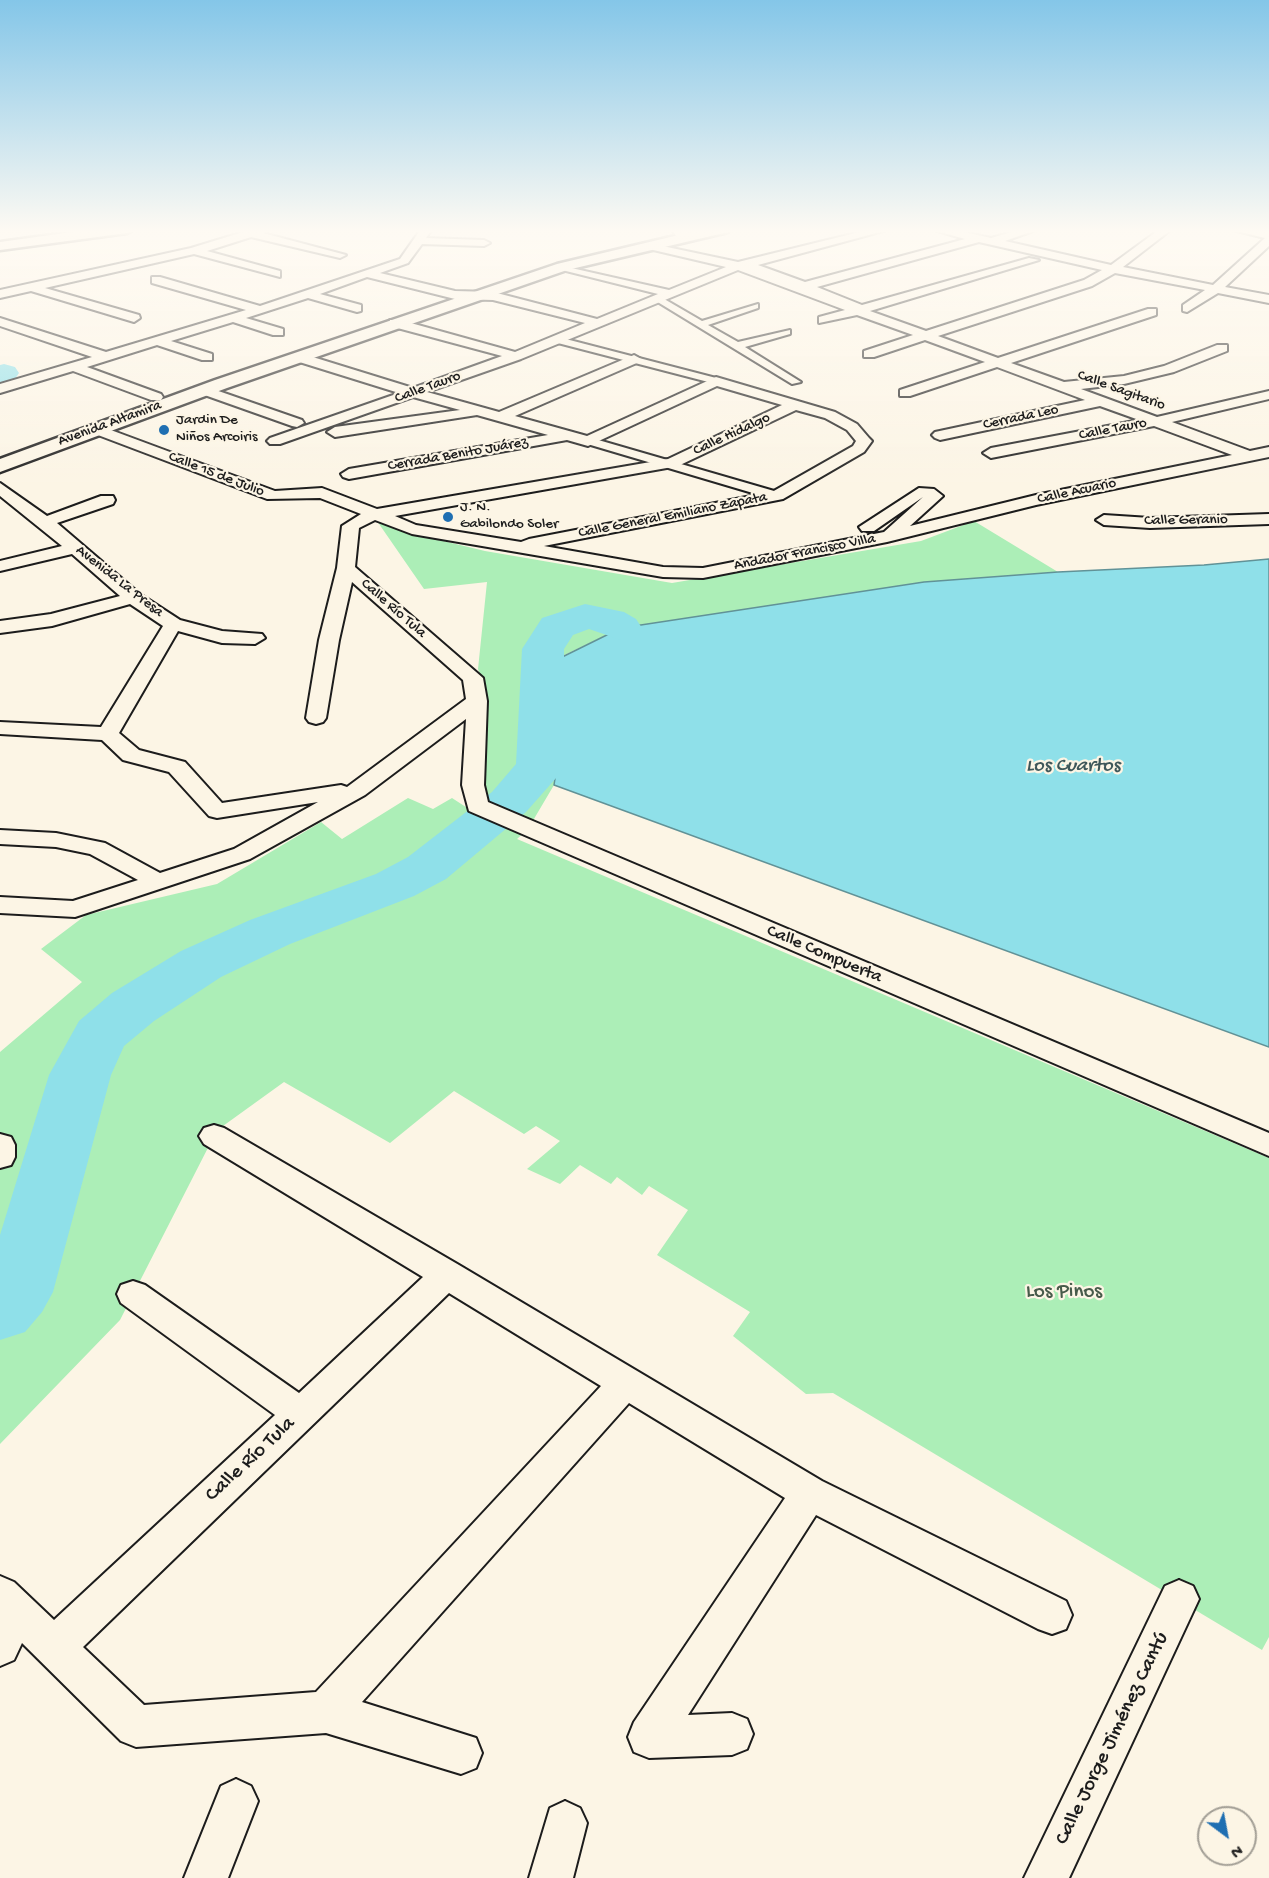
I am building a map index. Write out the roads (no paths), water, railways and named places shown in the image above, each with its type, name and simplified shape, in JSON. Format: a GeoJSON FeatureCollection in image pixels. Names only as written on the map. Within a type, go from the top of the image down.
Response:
{"type":"FeatureCollection","features":[{"type":"Feature","properties":{"kind":"street"},"geometry":{"type":"LineString","coordinates":[[129,317],[134,318]]}},
{"type":"Feature","properties":{"kind":"street"},"geometry":{"type":"LineString","coordinates":[[0,389],[237,317]]}},
{"type":"Feature","properties":{"kind":"street","name":"Avenida Altamira"},"geometry":{"type":"LineString","coordinates":[[0,466],[95,429],[414,317]]}},
{"type":"Feature","properties":{"kind":"street"},"geometry":{"type":"LineString","coordinates":[[573,317],[598,323]]}},
{"type":"Feature","properties":{"kind":"street","name":"Calle Tauro"},"geometry":{"type":"LineString","coordinates":[[484,411],[275,441],[516,356],[614,317]]}},
{"type":"Feature","properties":{"kind":"street"},"geometry":{"type":"LineString","coordinates":[[689,317],[796,382]]}},
{"type":"Feature","properties":{"kind":"street"},"geometry":{"type":"LineString","coordinates":[[701,324],[723,317]]}},
{"type":"Feature","properties":{"kind":"street"},"geometry":{"type":"LineString","coordinates":[[824,320],[836,317]]}},
{"type":"Feature","properties":{"kind":"street","name":"Calle Sagitario"},"geometry":{"type":"LineString","coordinates":[[878,317],[1269,464]]}},
{"type":"Feature","properties":{"kind":"street"},"geometry":{"type":"LineString","coordinates":[[869,354],[987,317]]}},
{"type":"Feature","properties":{"kind":"street"},"geometry":{"type":"LineString","coordinates":[[905,393],[1138,317]]}},
{"type":"Feature","properties":{"kind":"street"},"geometry":{"type":"LineString","coordinates":[[232,318],[278,332]]}},
{"type":"Feature","properties":{"kind":"street"},"geometry":{"type":"LineString","coordinates":[[0,322],[104,356]]}},
{"type":"Feature","properties":{"kind":"street"},"geometry":{"type":"LineString","coordinates":[[395,323],[516,356]]}},
{"type":"Feature","properties":{"kind":"street"},"geometry":{"type":"LineString","coordinates":[[736,346],[786,332]]}},
{"type":"Feature","properties":{"kind":"street"},"geometry":{"type":"LineString","coordinates":[[558,340],[796,404]]}},
{"type":"Feature","properties":{"kind":"street"},"geometry":{"type":"LineString","coordinates":[[157,341],[207,357]]}},
{"type":"Feature","properties":{"kind":"street"},"geometry":{"type":"LineString","coordinates":[[1060,386],[1124,380],[1169,369],[1222,348]]}},
{"type":"Feature","properties":{"kind":"street"},"geometry":{"type":"LineString","coordinates":[[298,357],[415,393],[777,496]]}},
{"type":"Feature","properties":{"kind":"street"},"geometry":{"type":"LineString","coordinates":[[500,417],[634,360]]}},
{"type":"Feature","properties":{"kind":"street"},"geometry":{"type":"LineString","coordinates":[[71,366],[156,397]]}},
{"type":"Feature","properties":{"kind":"street"},"geometry":{"type":"LineString","coordinates":[[588,441],[716,381]]}},
{"type":"Feature","properties":{"kind":"street"},"geometry":{"type":"LineString","coordinates":[[213,387],[297,423]]}},
{"type":"Feature","properties":{"kind":"street","name":"Avenida Altamira"},"geometry":{"type":"LineString","coordinates":[[0,454],[104,410],[156,397],[213,387]]}},
{"type":"Feature","properties":{"kind":"street","name":"Calle Tauro"},"geometry":{"type":"LineString","coordinates":[[991,453],[1157,421],[1269,395]]}},
{"type":"Feature","properties":{"kind":"street","name":"Cerrada Leo"},"geometry":{"type":"LineString","coordinates":[[940,435],[1102,401]]}},
{"type":"Feature","properties":{"kind":"street","name":"Calle General Emiliano Zapata"},"geometry":{"type":"LineString","coordinates":[[511,547],[777,496],[859,449],[864,441],[852,427],[830,415],[796,404]]}},
{"type":"Feature","properties":{"kind":"street","name":"Calle Hidalgo"},"geometry":{"type":"LineString","coordinates":[[373,515],[667,464],[710,446],[796,404]]}},
{"type":"Feature","properties":{"kind":"street","name":"Calle 15 de Julio"},"geometry":{"type":"LineString","coordinates":[[95,429],[273,496],[322,493],[412,529],[511,547]]}},
{"type":"Feature","properties":{"kind":"street","name":"Cerrada Benito Juárez"},"geometry":{"type":"LineString","coordinates":[[349,474],[567,436]]}},
{"type":"Feature","properties":{"kind":"street","name":"Calle Acuario"},"geometry":{"type":"LineString","coordinates":[[887,537],[1036,500],[1269,452]]}},
{"type":"Feature","properties":{"kind":"street","name":"Avenida La Presa"},"geometry":{"type":"LineString","coordinates":[[0,488],[45,522],[133,598],[173,624],[222,637],[255,638]]}},
{"type":"Feature","properties":{"kind":"street"},"geometry":{"type":"LineString","coordinates":[[868,527],[919,493],[928,492],[935,496],[887,537]]}},
{"type":"Feature","properties":{"kind":"street"},"geometry":{"type":"LineString","coordinates":[[45,522],[107,500]]}},
{"type":"Feature","properties":{"kind":"street","name":"Calle Río Tula"},"geometry":{"type":"LineString","coordinates":[[373,515],[351,526],[346,568],[473,678],[477,701]]}},
{"type":"Feature","properties":{"kind":"street","name":"Calle Geranio"},"geometry":{"type":"LineString","coordinates":[[1104,520],[1150,524],[1269,519]]}},
{"type":"Feature","properties":{"kind":"street","name":"Andador Francisco Villa"},"geometry":{"type":"LineString","coordinates":[[511,547],[663,572],[703,573],[887,537]]}},
{"type":"Feature","properties":{"kind":"street","name":"Andador Francisco Villa"},"geometry":{"type":"LineString","coordinates":[[640,557],[687,563],[801,539],[887,537]]}},
{"type":"Feature","properties":{"kind":"street"},"geometry":{"type":"LineString","coordinates":[[0,566],[75,548]]}},
{"type":"Feature","properties":{"kind":"street"},"geometry":{"type":"LineString","coordinates":[[316,718],[329,640],[346,568]]}},
{"type":"Feature","properties":{"kind":"street"},"geometry":{"type":"LineString","coordinates":[[0,627],[52,620],[133,598]]}},
{"type":"Feature","properties":{"kind":"street"},"geometry":{"type":"LineString","coordinates":[[108,734],[173,624]]}},
{"type":"Feature","properties":{"kind":"street"},"geometry":{"type":"LineString","coordinates":[[0,905],[75,909],[242,854],[357,790],[477,701]]}},
{"type":"Feature","properties":{"kind":"street","name":"Calle Compuerta"},"geometry":{"type":"LineString","coordinates":[[477,701],[473,785],[477,806],[1269,1145]]}},
{"type":"Feature","properties":{"kind":"street"},"geometry":{"type":"LineString","coordinates":[[0,728],[108,734],[131,755],[177,767],[217,811],[357,790]]}},
{"type":"Feature","properties":{"kind":"street"},"geometry":{"type":"LineString","coordinates":[[0,837],[56,840],[97,848],[157,882]]}},
{"type":"Feature","properties":{"kind":"street"},"geometry":{"type":"LineString","coordinates":[[214,1136],[448,1274],[809,1493],[1052,1615]]}},
{"type":"Feature","properties":{"kind":"street"},"geometry":{"type":"LineString","coordinates":[[0,1145],[0,1157]]}},
{"type":"Feature","properties":{"kind":"street","name":"Calle Río Tula"},"geometry":{"type":"LineString","coordinates":[[55,1646],[448,1274]]}},
{"type":"Feature","properties":{"kind":"street"},"geometry":{"type":"LineString","coordinates":[[133,1294],[300,1413]]}},
{"type":"Feature","properties":{"kind":"street"},"geometry":{"type":"LineString","coordinates":[[326,1712],[626,1383]]}},
{"type":"Feature","properties":{"kind":"street"},"geometry":{"type":"LineString","coordinates":[[732,1734],[649,1737],[809,1493]]}},
{"type":"Feature","properties":{"kind":"street","name":"Calle Jorge Jiménez Cantú"},"geometry":{"type":"LineString","coordinates":[[1046,1878],[1179,1599]]}},
{"type":"Feature","properties":{"kind":"street"},"geometry":{"type":"LineString","coordinates":[[6,1618],[55,1646],[136,1726],[326,1712],[461,1753]]}},
{"type":"Feature","properties":{"kind":"street"},"geometry":{"type":"LineString","coordinates":[[206,1878],[236,1801]]}},
{"type":"Feature","properties":{"kind":"street"},"geometry":{"type":"LineString","coordinates":[[551,1878],[565,1823]]}},
{"type":"Feature","properties":{"kind":"water","name":"Los Cuartos"},"geometry":{"type":"Polygon","coordinates":[[[1269,559],[1269,1047],[554,785],[559,753],[551,697],[552,662],[621,628],[924,582],[1269,559]]]}},
{"type":"Feature","properties":{"kind":"waterway"},"geometry":{"type":"LineString","coordinates":[[0,374],[4,373]]}},
{"type":"Feature","properties":{"kind":"waterway"},"geometry":{"type":"LineString","coordinates":[[0,1311],[17,1292],[80,1075],[100,1035],[133,1007],[201,964],[270,932],[395,885],[427,868],[509,802],[540,767],[543,649],[557,627],[585,616],[609,621],[621,628]]}},
{"type":"Feature","properties":{"kind":"place","name":"Jardin De Niños Arcoiris"},"geometry":{"type":"Point","coordinates":[164,430]}},
{"type":"Feature","properties":{"kind":"place","name":"J. N. Gabilondo Soler"},"geometry":{"type":"Point","coordinates":[448,517]}},
{"type":"Feature","properties":{"kind":"park label","name":"Los Pinos"},"geometry":{"type":"Point","coordinates":[1064,1293]}}]}
